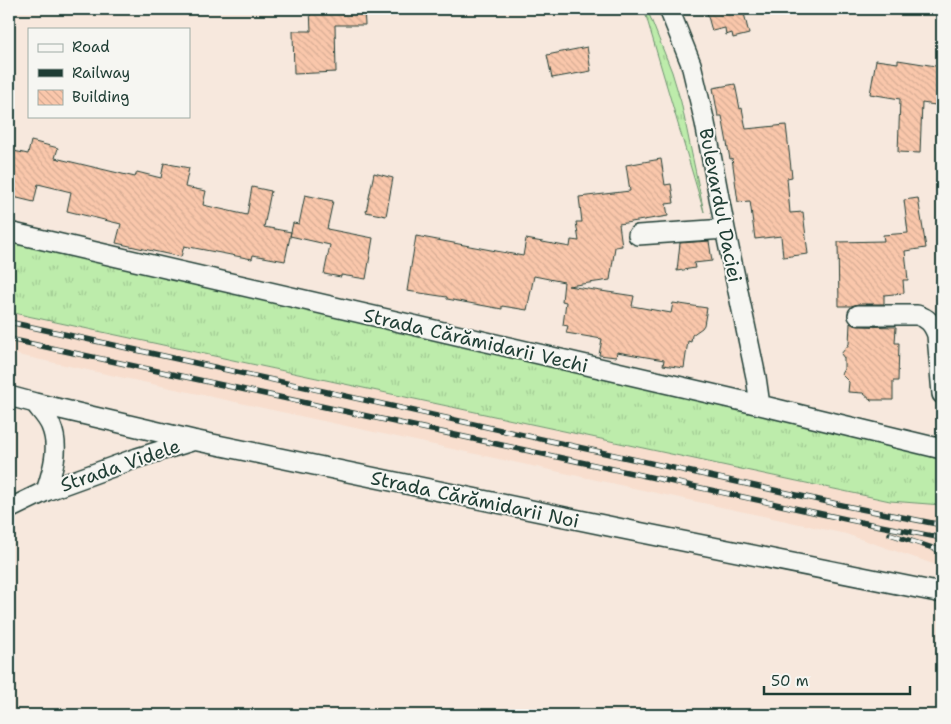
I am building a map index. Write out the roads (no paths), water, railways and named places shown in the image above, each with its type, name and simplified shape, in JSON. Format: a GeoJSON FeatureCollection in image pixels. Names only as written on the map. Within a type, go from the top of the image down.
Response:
{"type":"FeatureCollection","features":[{"type":"Feature","properties":{"kind":"street","name":"Bulevardul Daciei"},"geometry":{"type":"LineString","coordinates":[[669,9],[691,64],[705,123],[760,405]]}},
{"type":"Feature","properties":{"kind":"street"},"geometry":{"type":"LineString","coordinates":[[638,235],[725,229]]}},
{"type":"Feature","properties":{"kind":"street","name":"Strada Cărămidarii Vechi"},"geometry":{"type":"LineString","coordinates":[[9,232],[760,405],[942,449]]}},
{"type":"Feature","properties":{"kind":"street"},"geometry":{"type":"LineString","coordinates":[[858,315],[917,315],[924,317],[930,322],[937,335],[942,394]]}},
{"type":"Feature","properties":{"kind":"street","name":"Strada Cărămidarii Noi"},"geometry":{"type":"LineString","coordinates":[[9,396],[194,440],[942,593]]}},
{"type":"Feature","properties":{"kind":"street","name":"Strada Videle"},"geometry":{"type":"LineString","coordinates":[[35,403],[51,425],[56,442],[52,473],[46,491]]}},
{"type":"Feature","properties":{"kind":"street","name":"Strada Videle"},"geometry":{"type":"LineString","coordinates":[[9,509],[46,491],[137,458],[194,440]]}},
{"type":"Feature","properties":{"kind":"railway"},"geometry":{"type":"LineString","coordinates":[[9,322],[851,507],[942,525]]}},
{"type":"Feature","properties":{"kind":"railway"},"geometry":{"type":"LineString","coordinates":[[9,339],[850,520],[942,538]]}},
{"type":"Feature","properties":{"kind":"railway"},"geometry":{"type":"LineString","coordinates":[[890,534],[942,551]]}}]}
